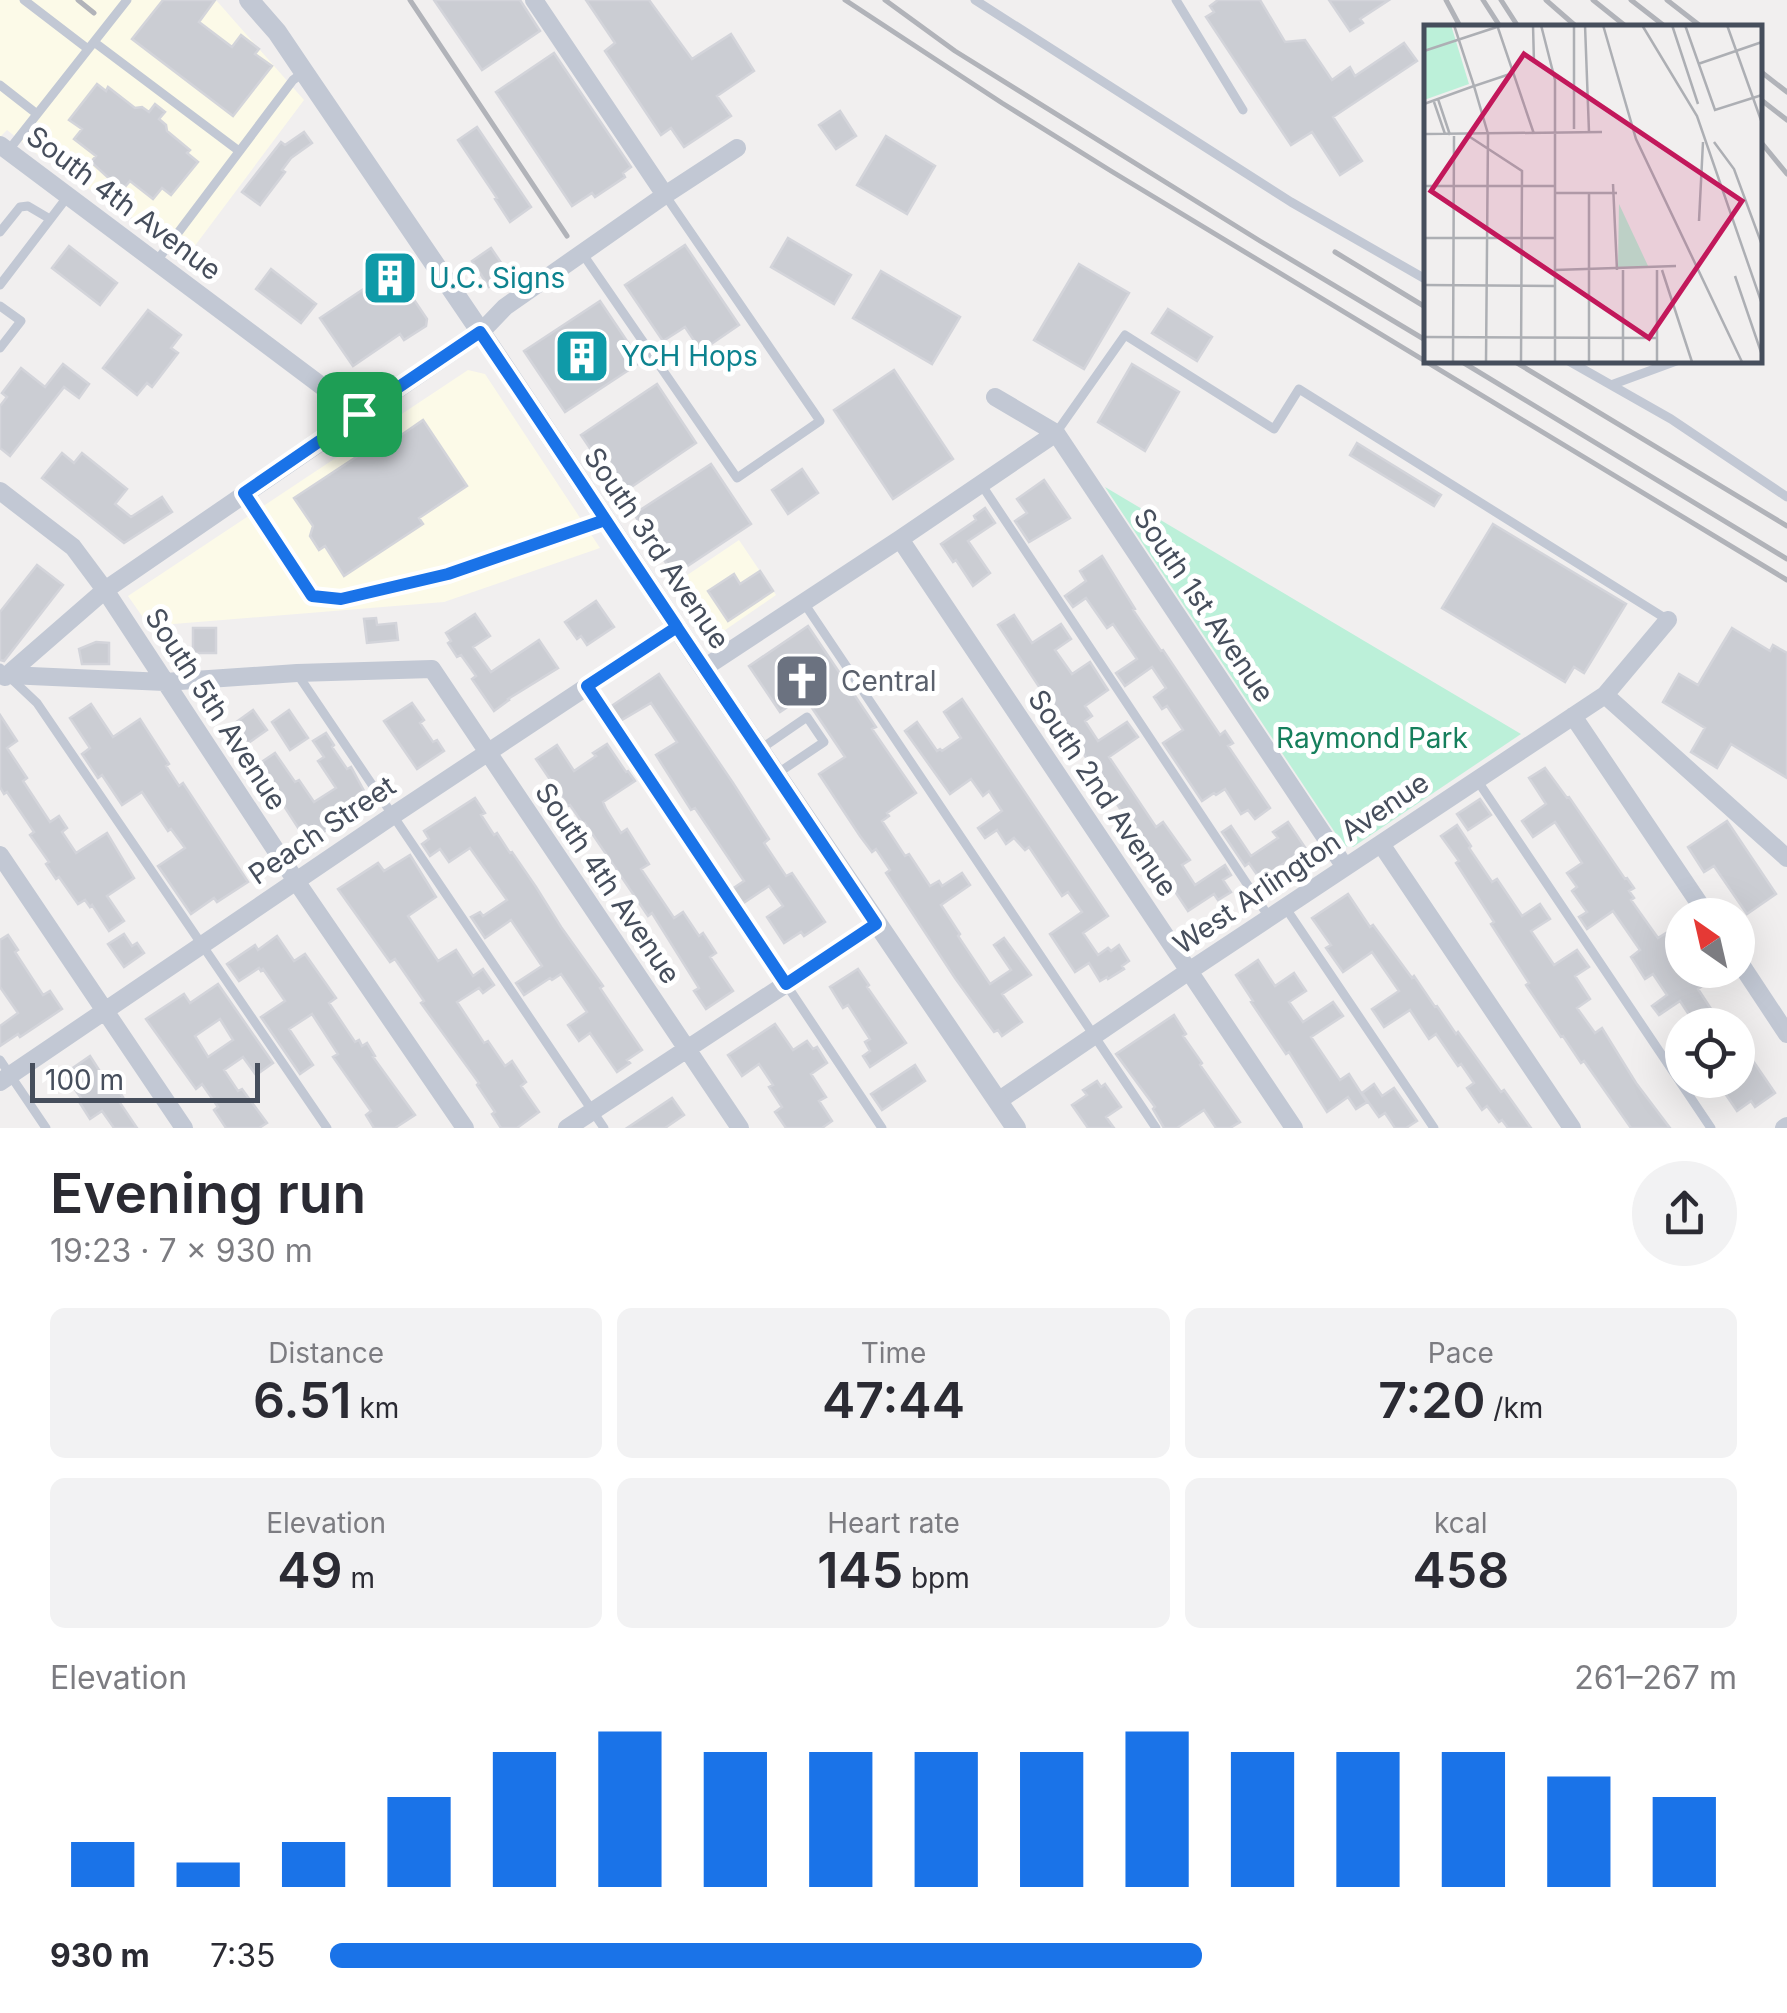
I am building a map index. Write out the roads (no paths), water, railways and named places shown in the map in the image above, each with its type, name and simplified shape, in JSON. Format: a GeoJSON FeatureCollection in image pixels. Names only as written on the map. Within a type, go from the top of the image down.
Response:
{"type":"FeatureCollection","features":[{"type":"Feature","properties":{"kind":"street","name":"South 3rd Avenue"},"geometry":{"type":"LineString","coordinates":[[249,0],[277,32],[1016,1128]]}},
{"type":"Feature","properties":{"kind":"street"},"geometry":{"type":"LineString","coordinates":[[534,0],[665,194]]}},
{"type":"Feature","properties":{"kind":"street"},"geometry":{"type":"LineString","coordinates":[[3,674],[105,590],[480,332],[505,307],[582,252],[737,148]]}},
{"type":"Feature","properties":{"kind":"street","name":"South 4th Avenue"},"geometry":{"type":"LineString","coordinates":[[3,152],[68,196],[359,414]]}},
{"type":"Feature","properties":{"kind":"street","name":"South 1st Avenue"},"geometry":{"type":"LineString","coordinates":[[995,398],[1056,433],[1345,867]]}},
{"type":"Feature","properties":{"kind":"street"},"geometry":{"type":"LineString","coordinates":[[704,668],[1056,433]]}},
{"type":"Feature","properties":{"kind":"street","name":"South 5th Avenue"},"geometry":{"type":"LineString","coordinates":[[0,491],[73,547],[105,590],[465,1128]]}},
{"type":"Feature","properties":{"kind":"street","name":"South 2nd Avenue"},"geometry":{"type":"LineString","coordinates":[[900,539],[1294,1128]]}},
{"type":"Feature","properties":{"kind":"street","name":"West Arlington Avenue"},"geometry":{"type":"LineString","coordinates":[[998,1100],[1604,695],[1668,620]]}},
{"type":"Feature","properties":{"kind":"street","name":"Peach Street"},"geometry":{"type":"LineString","coordinates":[[3,1072],[106,1010],[677,627]]}},
{"type":"Feature","properties":{"kind":"street","name":"South 4th Avenue"},"geometry":{"type":"LineString","coordinates":[[297,673],[432,668],[740,1128]]}},
{"type":"Feature","properties":{"kind":"street"},"geometry":{"type":"LineString","coordinates":[[3,674],[165,682],[297,673]]}},
{"type":"Feature","properties":{"kind":"street"},"geometry":{"type":"LineString","coordinates":[[1604,695],[1787,858]]}},
{"type":"Feature","properties":{"kind":"street"},"geometry":{"type":"LineString","coordinates":[[1573,716],[1696,898]]}},
{"type":"Feature","properties":{"kind":"street"},"geometry":{"type":"LineString","coordinates":[[1381,844],[1572,1128]]}},
{"type":"Feature","properties":{"kind":"street"},"geometry":{"type":"LineString","coordinates":[[0,855],[184,1128]]}},
{"type":"Feature","properties":{"kind":"street"},"geometry":{"type":"LineString","coordinates":[[567,1128],[876,924]]}},
{"type":"Feature","properties":{"kind":"street"},"geometry":{"type":"LineString","coordinates":[[1755,986],[1787,1034]]}},
{"type":"Feature","properties":{"kind":"lane"},"geometry":{"type":"LineString","coordinates":[[24,0],[240,152]]}},
{"type":"Feature","properties":{"kind":"lane"},"geometry":{"type":"LineString","coordinates":[[3,152],[127,0]]}},
{"type":"Feature","properties":{"kind":"lane"},"geometry":{"type":"LineString","coordinates":[[976,0],[1291,202],[1424,278]]}},
{"type":"Feature","properties":{"kind":"lane"},"geometry":{"type":"LineString","coordinates":[[1176,0],[1243,110]]}},
{"type":"Feature","properties":{"kind":"lane"},"geometry":{"type":"LineString","coordinates":[[156,262],[304,72]]}},
{"type":"Feature","properties":{"kind":"lane"},"geometry":{"type":"LineString","coordinates":[[0,85],[37,114]]}},
{"type":"Feature","properties":{"kind":"lane"},"geometry":{"type":"LineString","coordinates":[[582,252],[737,478],[820,421],[665,194]]}},
{"type":"Feature","properties":{"kind":"lane"},"geometry":{"type":"LineString","coordinates":[[0,284],[68,196]]}},
{"type":"Feature","properties":{"kind":"lane"},"geometry":{"type":"LineString","coordinates":[[0,232],[20,207],[28,206],[50,220]]}},
{"type":"Feature","properties":{"kind":"lane"},"geometry":{"type":"LineString","coordinates":[[0,306],[20,321],[0,348]]}},
{"type":"Feature","properties":{"kind":"lane"},"geometry":{"type":"LineString","coordinates":[[1056,433],[1125,336],[1274,429],[1299,389],[1668,620]]}},
{"type":"Feature","properties":{"kind":"lane"},"geometry":{"type":"LineString","coordinates":[[1572,362],[1671,420],[1785,495]]}},
{"type":"Feature","properties":{"kind":"lane"},"geometry":{"type":"LineString","coordinates":[[1612,385],[1674,362]]}},
{"type":"Feature","properties":{"kind":"lane"},"geometry":{"type":"LineString","coordinates":[[981,484],[1277,912],[1434,1128]]}},
{"type":"Feature","properties":{"kind":"lane"},"geometry":{"type":"LineString","coordinates":[[244,493],[312,596],[341,599],[448,574],[605,520]]}},
{"type":"Feature","properties":{"kind":"lane"},"geometry":{"type":"LineString","coordinates":[[804,602],[1156,1128]]}},
{"type":"Feature","properties":{"kind":"lane"},"geometry":{"type":"LineString","coordinates":[[297,673],[604,1128]]}},
{"type":"Feature","properties":{"kind":"lane"},"geometry":{"type":"LineString","coordinates":[[3,674],[37,703],[327,1128]]}},
{"type":"Feature","properties":{"kind":"lane"},"geometry":{"type":"LineString","coordinates":[[587,686],[882,1128]]}},
{"type":"Feature","properties":{"kind":"lane"},"geometry":{"type":"LineString","coordinates":[[759,750],[807,717],[824,742],[776,774]]}},
{"type":"Feature","properties":{"kind":"lane"},"geometry":{"type":"LineString","coordinates":[[1477,780],[1711,1128]]}},
{"type":"Feature","properties":{"kind":"lane"},"geometry":{"type":"LineString","coordinates":[[3,1072],[46,1128]]}},
{"type":"Feature","properties":{"kind":"railway"},"geometry":{"type":"LineString","coordinates":[[78,0],[94,13]]}},
{"type":"Feature","properties":{"kind":"railway"},"geometry":{"type":"LineString","coordinates":[[410,0],[567,236]]}},
{"type":"Feature","properties":{"kind":"railway"},"geometry":{"type":"LineString","coordinates":[[845,0],[1111,171],[1424,360]]}},
{"type":"Feature","properties":{"kind":"railway"},"geometry":{"type":"LineString","coordinates":[[885,0],[955,51],[1424,339]]}},
{"type":"Feature","properties":{"kind":"railway"},"geometry":{"type":"LineString","coordinates":[[1446,0],[1459,25]]}},
{"type":"Feature","properties":{"kind":"railway"},"geometry":{"type":"LineString","coordinates":[[1483,0],[1499,25]]}},
{"type":"Feature","properties":{"kind":"railway"},"geometry":{"type":"LineString","coordinates":[[1501,0],[1517,25]]}},
{"type":"Feature","properties":{"kind":"railway"},"geometry":{"type":"LineString","coordinates":[[1546,0],[1575,25]]}},
{"type":"Feature","properties":{"kind":"railway"},"geometry":{"type":"LineString","coordinates":[[1593,0],[1624,25]]}},
{"type":"Feature","properties":{"kind":"railway"},"geometry":{"type":"LineString","coordinates":[[1631,0],[1663,25]]}},
{"type":"Feature","properties":{"kind":"railway"},"geometry":{"type":"LineString","coordinates":[[1667,0],[1699,25]]}},
{"type":"Feature","properties":{"kind":"railway"},"geometry":{"type":"LineString","coordinates":[[1762,73],[1787,92]]}},
{"type":"Feature","properties":{"kind":"railway"},"geometry":{"type":"LineString","coordinates":[[1762,101],[1787,120]]}},
{"type":"Feature","properties":{"kind":"railway"},"geometry":{"type":"LineString","coordinates":[[1762,143],[1787,174]]}},
{"type":"Feature","properties":{"kind":"railway"},"geometry":{"type":"LineString","coordinates":[[1335,252],[1424,306]]}},
{"type":"Feature","properties":{"kind":"railway"},"geometry":{"type":"LineString","coordinates":[[1427,362],[1787,580]]}},
{"type":"Feature","properties":{"kind":"railway"},"geometry":{"type":"LineString","coordinates":[[1462,362],[1787,559]]}},
{"type":"Feature","properties":{"kind":"railway"},"geometry":{"type":"LineString","coordinates":[[1515,362],[1787,526]]}},
{"type":"Feature","properties":{"kind":"place","name":"U.C. Signs"},"geometry":{"type":"Point","coordinates":[390,278]}},
{"type":"Feature","properties":{"kind":"place","name":"YCH Hops"},"geometry":{"type":"Point","coordinates":[582,356]}},
{"type":"Feature","properties":{"kind":"place","name":"Central"},"geometry":{"type":"Point","coordinates":[802,681]}},
{"type":"Feature","properties":{"kind":"park label","name":"Raymond Park"},"geometry":{"type":"Point","coordinates":[1372,738]}}]}
